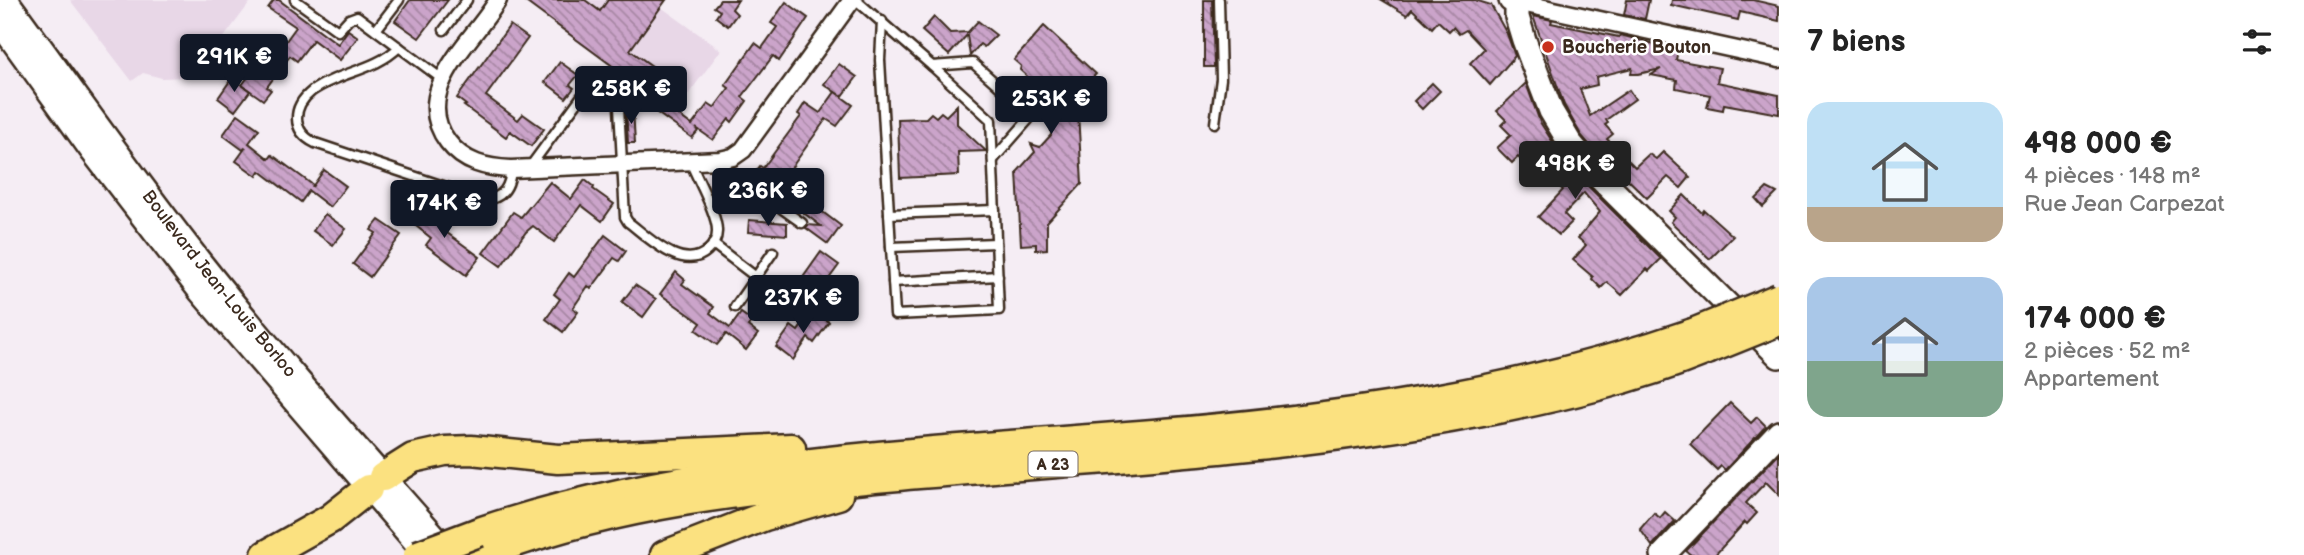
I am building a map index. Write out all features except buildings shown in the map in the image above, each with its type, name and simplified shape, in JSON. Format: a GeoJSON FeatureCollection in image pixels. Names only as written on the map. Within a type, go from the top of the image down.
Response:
{"type":"FeatureCollection","features":[{"type":"Feature","properties":{"kind":"highway","name":"A 23"},"geometry":{"type":"LineString","coordinates":[[418,555],[485,546],[690,501],[773,489],[1211,450],[1396,428],[1560,395],[1612,381],[1700,342],[1779,298]]}},
{"type":"Feature","properties":{"kind":"highway","name":"A 23"},"geometry":{"type":"LineString","coordinates":[[485,546],[571,504],[686,480],[865,457],[1219,428],[1422,401],[1700,342],[1779,321]]}},
{"type":"Feature","properties":{"kind":"highway"},"geometry":{"type":"LineString","coordinates":[[266,555],[330,519],[375,483],[404,463],[423,454],[457,450],[558,459],[919,442],[986,447]]}},
{"type":"Feature","properties":{"kind":"highway"},"geometry":{"type":"LineString","coordinates":[[665,555],[765,516],[920,474]]}},
{"type":"Feature","properties":{"kind":"main road","name":"Boulevard Jean-Louis Borloo"},"geometry":{"type":"LineString","coordinates":[[6,0],[134,176],[375,483],[427,555]]}},
{"type":"Feature","properties":{"kind":"main road"},"geometry":{"type":"LineString","coordinates":[[1515,1],[1521,33],[1551,111],[1570,144],[1598,176],[1779,356]]}},
{"type":"Feature","properties":{"kind":"main road","name":"Boulevard Jean-Louis Borloo"},"geometry":{"type":"LineString","coordinates":[[0,23],[189,278],[375,483],[451,555]]}},
{"type":"Feature","properties":{"kind":"main road"},"geometry":{"type":"LineString","coordinates":[[1663,555],[1779,433]]}},
{"type":"Feature","properties":{"kind":"street"},"geometry":{"type":"LineString","coordinates":[[498,0],[442,79],[436,111],[439,126],[459,154],[477,164],[511,169],[719,160],[733,157],[743,150],[854,0]]}},
{"type":"Feature","properties":{"kind":"street"},"geometry":{"type":"LineString","coordinates":[[1515,1],[1779,59]]}},
{"type":"Feature","properties":{"kind":"lane"},"geometry":{"type":"LineString","coordinates":[[295,0],[338,31],[349,19],[357,16],[442,79]]}},
{"type":"Feature","properties":{"kind":"lane"},"geometry":{"type":"LineString","coordinates":[[376,30],[398,0]]}},
{"type":"Feature","properties":{"kind":"lane"},"geometry":{"type":"LineString","coordinates":[[444,30],[467,0]]}},
{"type":"Feature","properties":{"kind":"lane"},"geometry":{"type":"LineString","coordinates":[[854,0],[881,21],[991,120],[999,310],[895,314],[880,60],[881,21]]}},
{"type":"Feature","properties":{"kind":"lane"},"geometry":{"type":"LineString","coordinates":[[1215,123],[1221,79],[1219,0]]}},
{"type":"Feature","properties":{"kind":"lane"},"geometry":{"type":"LineString","coordinates":[[399,47],[382,60],[317,88],[306,97],[298,109],[296,120],[304,137],[485,200],[498,197],[505,191],[511,169]]}},
{"type":"Feature","properties":{"kind":"lane"},"geometry":{"type":"LineString","coordinates":[[932,66],[973,64],[1028,112],[1029,119],[993,160]]}},
{"type":"Feature","properties":{"kind":"lane"},"geometry":{"type":"LineString","coordinates":[[529,168],[587,89],[596,82],[607,86],[618,101],[624,212],[628,222],[679,256],[698,256],[713,244],[717,237],[717,226],[690,161]]}},
{"type":"Feature","properties":{"kind":"lane"},"geometry":{"type":"LineString","coordinates":[[719,160],[725,168],[802,223]]}},
{"type":"Feature","properties":{"kind":"lane"},"geometry":{"type":"LineString","coordinates":[[889,214],[995,209]]}},
{"type":"Feature","properties":{"kind":"lane"},"geometry":{"type":"LineString","coordinates":[[891,247],[996,243]]}},
{"type":"Feature","properties":{"kind":"lane"},"geometry":{"type":"LineString","coordinates":[[713,244],[756,277]]}},
{"type":"Feature","properties":{"kind":"lane"},"geometry":{"type":"LineString","coordinates":[[735,307],[773,252]]}},
{"type":"Feature","properties":{"kind":"lane"},"geometry":{"type":"LineString","coordinates":[[893,282],[998,276]]}},
{"type":"Feature","properties":{"kind":"shaded area"},"geometry":{"type":"Polygon","coordinates":[[[70,0],[252,0],[213,52],[187,77],[162,78],[143,73],[132,81],[70,0]]]}},
{"type":"Feature","properties":{"kind":"shaded area"},"geometry":{"type":"Polygon","coordinates":[[[523,0],[666,0],[661,7],[721,50],[687,96],[674,87],[662,102],[523,0]]]}},
{"type":"Feature","properties":{"kind":"place","name":"Boucherie Bouton"},"geometry":{"type":"Point","coordinates":[1548,47]}}]}
